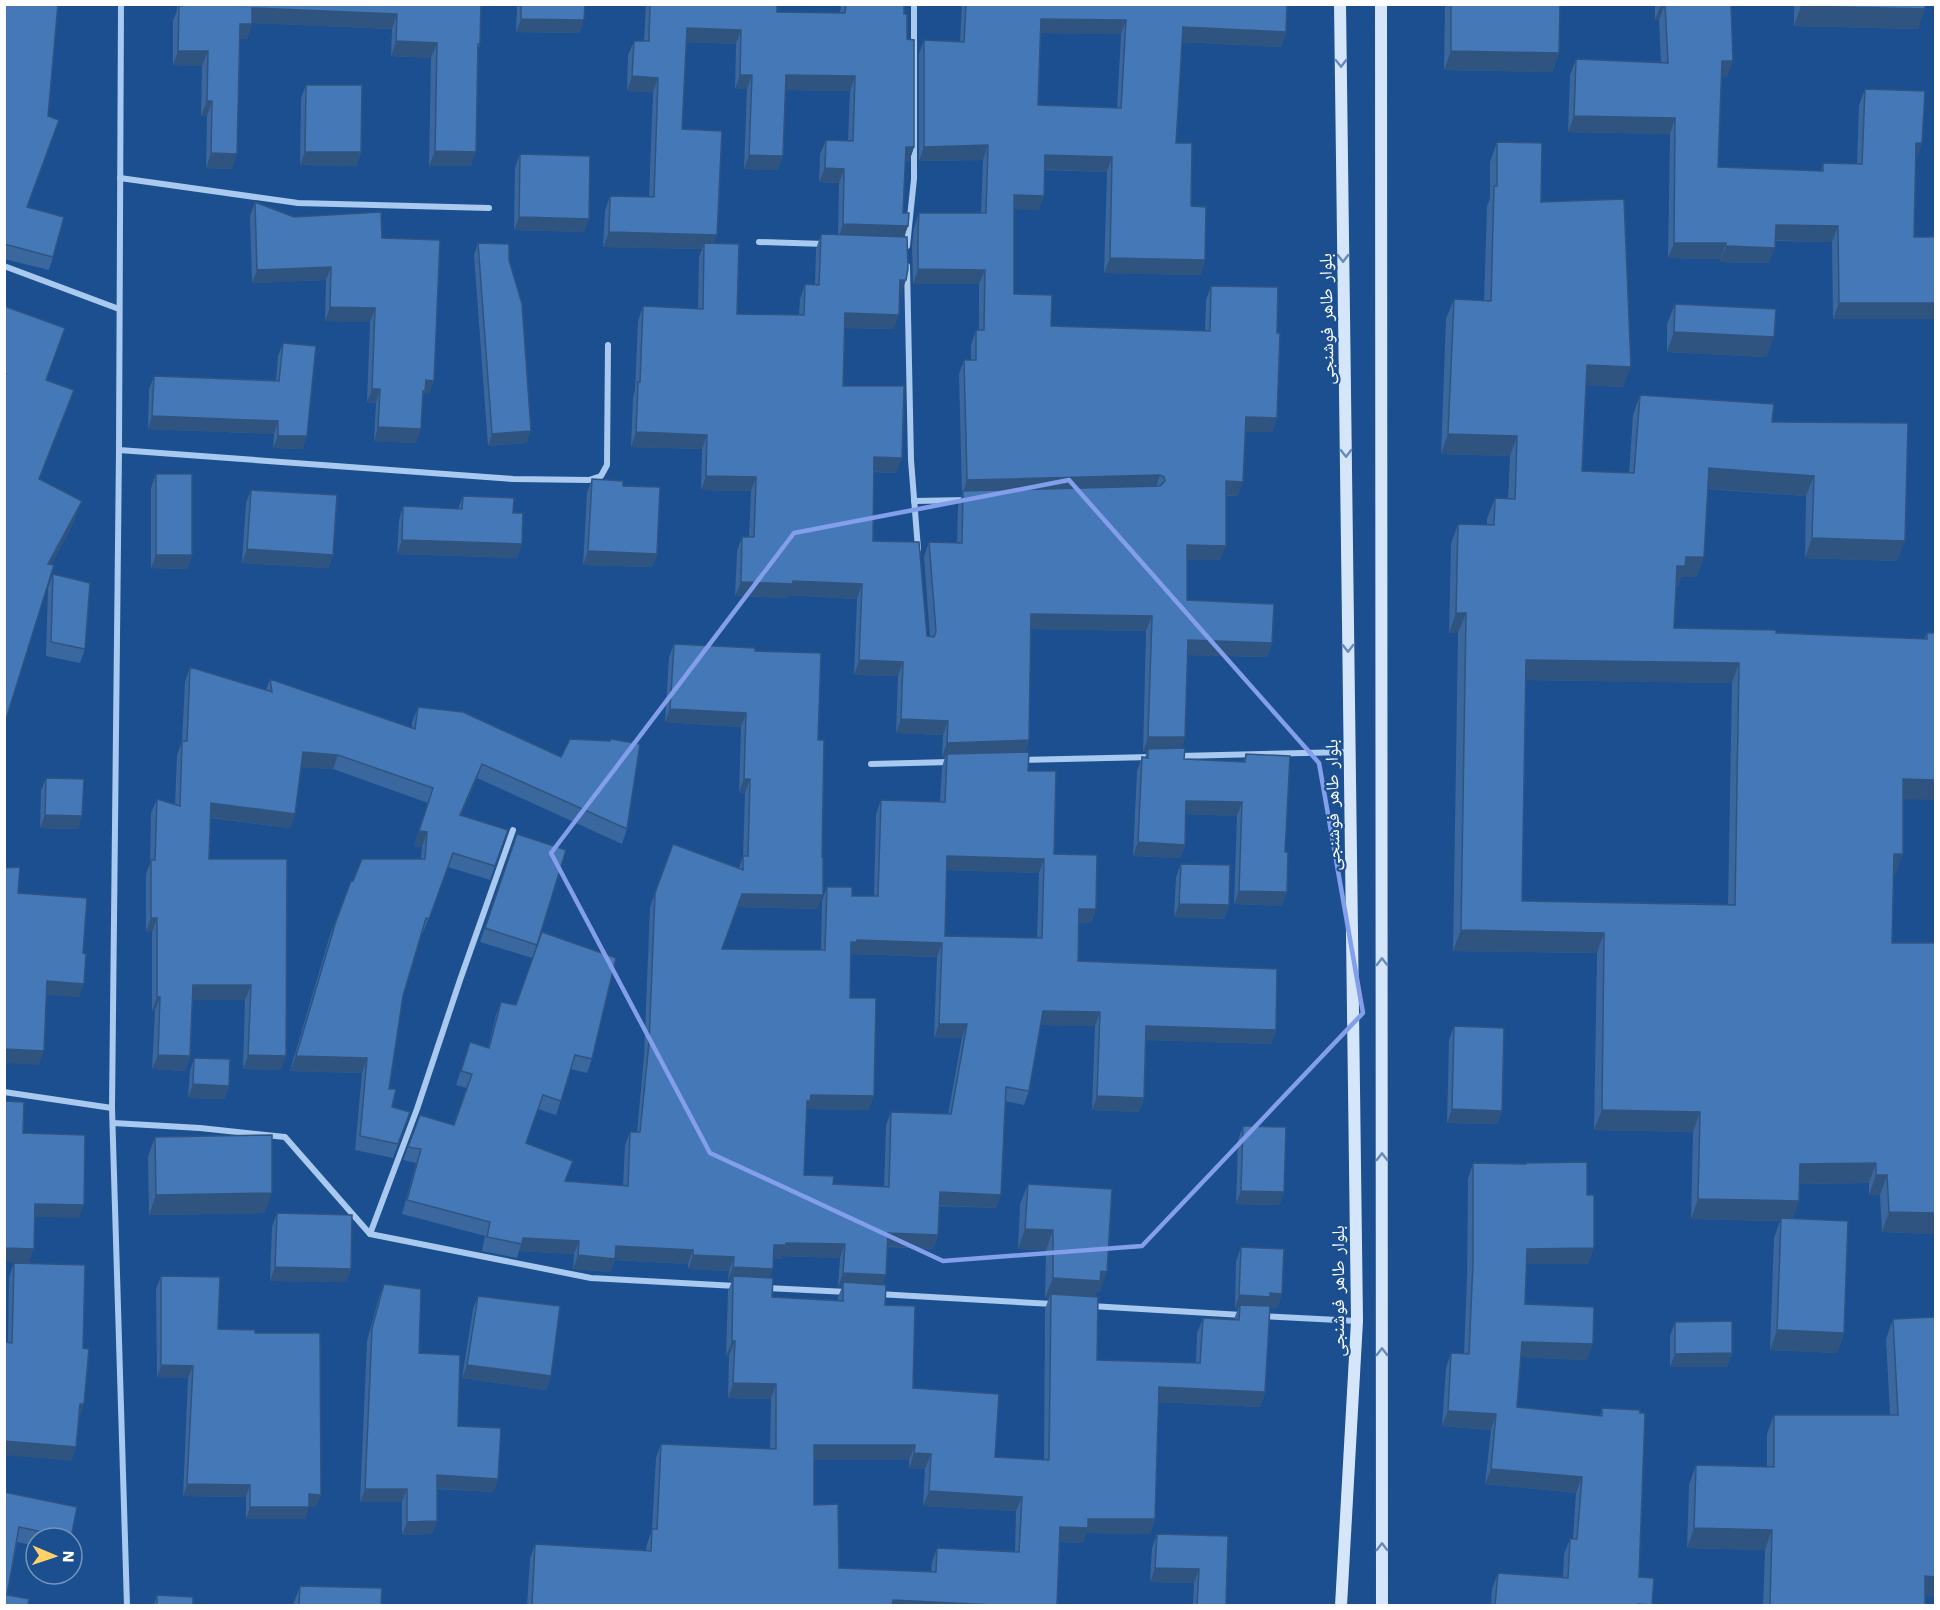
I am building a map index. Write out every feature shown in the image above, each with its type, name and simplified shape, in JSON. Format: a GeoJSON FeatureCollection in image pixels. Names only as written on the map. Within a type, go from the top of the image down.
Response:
{"type":"FeatureCollection","features":[{"type":"Feature","properties":{"kind":"street"},"geometry":{"type":"LineString","coordinates":[[121,4],[112,1108],[127,1605]]}},
{"type":"Feature","properties":{"kind":"street"},"geometry":{"type":"LineString","coordinates":[[914,4],[914,179],[907,246],[911,460],[919,557]]}},
{"type":"Feature","properties":{"kind":"street","name":"بلوار طاهر فوشنجی"},"geometry":{"type":"LineString","coordinates":[[1340,4],[1357,1321],[1341,1605]]}},
{"type":"Feature","properties":{"kind":"street"},"geometry":{"type":"LineString","coordinates":[[1381,4],[1382,1605]]}},
{"type":"Feature","properties":{"kind":"street"},"geometry":{"type":"LineString","coordinates":[[120,178],[297,203],[489,208]]}},
{"type":"Feature","properties":{"kind":"street"},"geometry":{"type":"LineString","coordinates":[[759,242],[827,244]]}},
{"type":"Feature","properties":{"kind":"street"},"geometry":{"type":"LineString","coordinates":[[895,246],[907,246]]}},
{"type":"Feature","properties":{"kind":"street"},"geometry":{"type":"LineString","coordinates":[[4,266],[119,309]]}},
{"type":"Feature","properties":{"kind":"street"},"geometry":{"type":"LineString","coordinates":[[119,450],[513,479],[589,480],[601,476],[607,465],[608,345]]}},
{"type":"Feature","properties":{"kind":"street"},"geometry":{"type":"LineString","coordinates":[[914,501],[972,500]]}},
{"type":"Feature","properties":{"kind":"street"},"geometry":{"type":"LineString","coordinates":[[1170,756],[1349,752]]}},
{"type":"Feature","properties":{"kind":"street"},"geometry":{"type":"LineString","coordinates":[[1015,760],[1158,757]]}},
{"type":"Feature","properties":{"kind":"street"},"geometry":{"type":"LineString","coordinates":[[871,764],[955,762]]}},
{"type":"Feature","properties":{"kind":"street"},"geometry":{"type":"LineString","coordinates":[[370,1234],[417,1109],[513,830]]}},
{"type":"Feature","properties":{"kind":"street"},"geometry":{"type":"LineString","coordinates":[[4,1092],[112,1108]]}},
{"type":"Feature","properties":{"kind":"street"},"geometry":{"type":"LineString","coordinates":[[113,1123],[200,1128],[285,1137],[370,1234],[591,1278],[745,1287]]}},
{"type":"Feature","properties":{"kind":"street"},"geometry":{"type":"LineString","coordinates":[[757,1287],[852,1293]]}},
{"type":"Feature","properties":{"kind":"street"},"geometry":{"type":"LineString","coordinates":[[876,1294],[1064,1305]]}},
{"type":"Feature","properties":{"kind":"street"},"geometry":{"type":"LineString","coordinates":[[1087,1306],[1357,1321]]}},
{"type":"Feature","properties":{"kind":"highlighted area"},"geometry":{"type":"Polygon","coordinates":[[[1069,480],[1319,763],[1363,1013],[1142,1246],[943,1261],[710,1153],[551,853],[794,533],[1069,480]]]}},
{"type":"Feature","properties":{"kind":"building"},"geometry":{"type":"Polygon","coordinates":[[[4,4],[58,4],[48,116],[59,120],[27,207],[64,217],[53,257],[4,244],[4,4]]]}},
{"type":"Feature","properties":{"kind":"building"},"geometry":{"type":"Polygon","coordinates":[[[182,4],[481,4],[476,152],[435,151],[437,43],[396,41],[397,14],[252,8],[252,24],[240,24],[237,154],[211,153],[212,101],[207,101],[208,51],[178,51],[179,6],[182,4]]]}},
{"type":"Feature","properties":{"kind":"building"},"geometry":{"type":"Polygon","coordinates":[[[521,4],[585,4],[584,20],[521,19],[521,4]]]}},
{"type":"Feature","properties":{"kind":"building"},"geometry":{"type":"Polygon","coordinates":[[[650,4],[777,4],[777,12],[845,13],[846,4],[904,4],[904,14],[907,14],[907,39],[914,40],[914,147],[906,147],[903,213],[909,213],[908,226],[843,224],[844,169],[825,168],[826,140],[853,141],[855,76],[786,75],[783,156],[749,155],[752,75],[740,75],[741,30],[687,28],[682,129],[722,131],[717,235],[609,232],[610,196],[654,197],[658,78],[632,76],[634,41],[649,41],[650,4]]]}},
{"type":"Feature","properties":{"kind":"building"},"geometry":{"type":"Polygon","coordinates":[[[966,4],[1287,4],[1286,32],[1183,27],[1176,143],[1192,143],[1191,206],[1206,207],[1205,260],[1110,258],[1112,157],[1045,155],[1044,196],[1014,195],[1014,294],[1052,295],[1051,326],[1210,331],[1211,286],[1278,287],[1277,333],[1280,333],[1277,418],[1246,417],[1243,482],[1226,481],[1226,546],[1187,545],[1187,600],[1274,604],[1272,643],[1188,640],[1185,737],[1148,737],[1152,616],[1031,614],[1029,740],[947,743],[948,721],[901,719],[903,662],[859,660],[862,584],[793,581],[793,584],[741,582],[742,537],[754,537],[756,477],[706,476],[707,435],[636,432],[643,306],[703,309],[704,243],[739,244],[737,314],[804,315],[805,284],[819,285],[821,234],[907,237],[908,269],[906,280],[900,280],[899,315],[845,313],[843,386],[904,386],[902,458],[874,457],[873,541],[919,542],[927,636],[934,637],[936,632],[929,542],[962,543],[963,491],[1160,486],[1165,481],[1160,475],[967,480],[964,360],[976,360],[976,330],[984,330],[985,270],[918,269],[919,213],[986,213],[988,145],[924,147],[924,40],[964,42],[966,4]],[[1041,19],[1038,105],[1121,108],[1126,20],[1041,19]]]}},
{"type":"Feature","properties":{"kind":"building"},"geometry":{"type":"Polygon","coordinates":[[[1451,4],[1560,4],[1559,53],[1451,51],[1451,4]]]}},
{"type":"Feature","properties":{"kind":"building"},"geometry":{"type":"Polygon","coordinates":[[[1665,4],[1731,4],[1733,61],[1722,61],[1718,167],[1823,171],[1823,163],[1862,164],[1865,89],[1925,91],[1922,143],[1916,143],[1914,237],[1935,237],[1935,303],[1839,303],[1838,226],[1776,225],[1775,248],[1726,246],[1726,243],[1674,243],[1675,118],[1574,116],[1576,59],[1668,63],[1665,4]]]}},
{"type":"Feature","properties":{"kind":"building"},"geometry":{"type":"Polygon","coordinates":[[[1801,4],[1925,4],[1925,9],[1801,6],[1801,4]]]}},
{"type":"Feature","properties":{"kind":"building"},"geometry":{"type":"Polygon","coordinates":[[[306,85],[362,85],[361,152],[305,152],[306,85]]]}},
{"type":"Feature","properties":{"kind":"building"},"geometry":{"type":"Polygon","coordinates":[[[1497,142],[1542,143],[1541,202],[1624,199],[1631,367],[1587,365],[1582,471],[1634,473],[1640,395],[1774,404],[1772,422],[1908,423],[1905,541],[1812,538],[1814,476],[1709,468],[1704,557],[1686,557],[1685,566],[1677,566],[1674,628],[1776,630],[1776,633],[1927,639],[1927,633],[1935,633],[1935,780],[1903,779],[1903,854],[1894,854],[1892,943],[1935,943],[1935,1213],[1889,1212],[1887,1175],[1876,1175],[1876,1163],[1800,1164],[1799,1201],[1698,1199],[1700,1112],[1602,1110],[1604,933],[1461,930],[1466,613],[1456,613],[1458,524],[1494,525],[1495,498],[1515,499],[1517,436],[1448,434],[1454,299],[1491,301],[1494,186],[1497,186],[1497,142]],[[1526,660],[1522,901],[1735,905],[1739,663],[1526,660]]]}},
{"type":"Feature","properties":{"kind":"building"},"geometry":{"type":"Polygon","coordinates":[[[520,154],[590,156],[589,219],[519,217],[520,154]]]}},
{"type":"Feature","properties":{"kind":"building"},"geometry":{"type":"Polygon","coordinates":[[[255,202],[294,217],[381,212],[382,238],[440,240],[434,381],[426,380],[425,391],[423,391],[421,429],[378,427],[380,389],[372,389],[375,308],[330,307],[331,267],[257,270],[255,202]]]}},
{"type":"Feature","properties":{"kind":"building"},"geometry":{"type":"Polygon","coordinates":[[[478,243],[509,244],[509,260],[522,304],[531,431],[492,434],[478,243]]]}},
{"type":"Feature","properties":{"kind":"building"},"geometry":{"type":"Polygon","coordinates":[[[1675,304],[1776,309],[1774,337],[1674,332],[1675,304]]]}},
{"type":"Feature","properties":{"kind":"building"},"geometry":{"type":"Polygon","coordinates":[[[4,306],[65,328],[46,380],[74,390],[39,479],[82,501],[48,564],[54,565],[6,719],[4,718],[4,377],[6,374],[4,373],[4,306]]]}},
{"type":"Feature","properties":{"kind":"building"},"geometry":{"type":"Polygon","coordinates":[[[283,343],[316,346],[307,436],[278,436],[278,421],[152,416],[154,376],[279,381],[283,343]]]}},
{"type":"Feature","properties":{"kind":"building"},"geometry":{"type":"Polygon","coordinates":[[[156,474],[192,474],[192,555],[156,555],[156,474]]]}},
{"type":"Feature","properties":{"kind":"building"},"geometry":{"type":"Polygon","coordinates":[[[592,479],[623,481],[623,486],[660,487],[657,554],[588,551],[592,479]]]}},
{"type":"Feature","properties":{"kind":"building"},"geometry":{"type":"Polygon","coordinates":[[[251,490],[337,495],[333,555],[247,549],[251,490]]]}},
{"type":"Feature","properties":{"kind":"building"},"geometry":{"type":"Polygon","coordinates":[[[463,496],[514,498],[513,513],[523,513],[522,544],[402,540],[403,506],[462,509],[463,496]]]}},
{"type":"Feature","properties":{"kind":"building"},"geometry":{"type":"Polygon","coordinates":[[[53,574],[90,583],[85,649],[51,642],[53,574]]]}},
{"type":"Feature","properties":{"kind":"building"},"geometry":{"type":"Polygon","coordinates":[[[674,644],[755,648],[755,651],[821,653],[818,740],[824,740],[823,895],[742,894],[722,949],[825,950],[827,887],[852,887],[852,896],[878,896],[881,800],[945,802],[947,754],[1029,752],[1028,771],[1056,771],[1054,854],[1097,855],[1096,909],[1079,909],[1078,961],[1277,969],[1276,1030],[1146,1026],[1144,1098],[1097,1096],[1100,1012],[1043,1011],[1029,1091],[1006,1087],[1001,1195],[940,1192],[938,1235],[888,1233],[886,1275],[843,1273],[845,1244],[786,1243],[786,1245],[774,1245],[773,1269],[733,1267],[734,1257],[693,1255],[693,1250],[616,1246],[615,1259],[578,1255],[579,1241],[523,1238],[522,1244],[487,1237],[490,1222],[407,1200],[421,1149],[408,1147],[420,1115],[454,1125],[472,1074],[461,1071],[470,1042],[489,1048],[501,1002],[516,1005],[542,932],[616,958],[592,1059],[575,1055],[561,1101],[543,1095],[526,1143],[573,1161],[565,1181],[628,1186],[630,1132],[640,1132],[649,1043],[655,893],[673,844],[743,870],[743,856],[748,856],[750,779],[744,779],[746,713],[670,709],[674,644]],[[947,856],[945,936],[1042,938],[1044,859],[947,856]],[[857,940],[857,942],[851,942],[850,998],[876,998],[874,1096],[811,1095],[810,1101],[807,1101],[804,1175],[834,1176],[833,1184],[889,1187],[891,1112],[951,1114],[967,1024],[939,1024],[942,943],[857,940]]]}},
{"type":"Feature","properties":{"kind":"building"},"geometry":{"type":"Polygon","coordinates":[[[190,667],[272,692],[270,679],[415,729],[418,707],[463,712],[561,757],[570,739],[610,741],[611,739],[640,744],[627,829],[482,764],[460,815],[508,830],[495,866],[453,853],[429,919],[426,918],[403,996],[389,1089],[396,1089],[392,1107],[410,1112],[398,1144],[360,1136],[367,1058],[296,1056],[336,921],[362,859],[425,859],[427,832],[419,831],[433,788],[338,755],[303,752],[295,814],[211,803],[209,859],[287,859],[286,1056],[248,1055],[251,985],[193,985],[190,1056],[158,1055],[160,997],[157,997],[157,918],[151,918],[151,860],[155,860],[157,799],[180,806],[182,741],[187,741],[190,667]]]}},
{"type":"Feature","properties":{"kind":"building"},"geometry":{"type":"Polygon","coordinates":[[[1185,748],[1184,759],[1245,762],[1246,754],[1290,756],[1285,852],[1288,852],[1287,892],[1239,891],[1242,802],[1186,801],[1185,845],[1138,842],[1142,757],[1148,758],[1148,749],[1185,748]]]}},
{"type":"Feature","properties":{"kind":"building"},"geometry":{"type":"Polygon","coordinates":[[[46,778],[84,779],[82,816],[45,815],[46,778]]]}},
{"type":"Feature","properties":{"kind":"building"},"geometry":{"type":"Polygon","coordinates":[[[517,834],[566,850],[537,945],[485,928],[517,834]]]}},
{"type":"Feature","properties":{"kind":"building"},"geometry":{"type":"Polygon","coordinates":[[[1181,864],[1230,865],[1229,905],[1179,904],[1181,864]]]}},
{"type":"Feature","properties":{"kind":"building"},"geometry":{"type":"Polygon","coordinates":[[[20,867],[18,893],[87,898],[83,953],[86,954],[84,984],[47,981],[44,1051],[4,1049],[4,868],[20,867]]]}},
{"type":"Feature","properties":{"kind":"building"},"geometry":{"type":"Polygon","coordinates":[[[1454,1026],[1504,1028],[1502,1111],[1452,1109],[1454,1026]]]}},
{"type":"Feature","properties":{"kind":"building"},"geometry":{"type":"Polygon","coordinates":[[[194,1058],[230,1059],[229,1086],[193,1084],[194,1058]]]}},
{"type":"Feature","properties":{"kind":"building"},"geometry":{"type":"Polygon","coordinates":[[[4,1101],[24,1102],[23,1133],[85,1135],[84,1205],[35,1204],[34,1249],[4,1248],[4,1101]]]}},
{"type":"Feature","properties":{"kind":"building"},"geometry":{"type":"Polygon","coordinates":[[[1243,1126],[1286,1127],[1284,1192],[1241,1191],[1243,1126]]]}},
{"type":"Feature","properties":{"kind":"building"},"geometry":{"type":"Polygon","coordinates":[[[272,1135],[272,1193],[156,1195],[155,1137],[272,1135]]]}},
{"type":"Feature","properties":{"kind":"building"},"geometry":{"type":"Polygon","coordinates":[[[1587,1162],[1587,1195],[1594,1195],[1594,1248],[1527,1249],[1525,1304],[1594,1307],[1593,1344],[1522,1342],[1517,1407],[1602,1416],[1602,1408],[1640,1410],[1640,1413],[1645,1413],[1639,1577],[1654,1578],[1652,1605],[1495,1605],[1498,1573],[1568,1578],[1570,1539],[1577,1539],[1582,1477],[1491,1469],[1496,1414],[1448,1411],[1451,1353],[1469,1354],[1473,1262],[1473,1163],[1587,1162]]]}},
{"type":"Feature","properties":{"kind":"building"},"geometry":{"type":"Polygon","coordinates":[[[1028,1184],[1112,1189],[1107,1272],[1101,1271],[1100,1281],[1053,1278],[1053,1230],[1025,1229],[1028,1184]]]}},
{"type":"Feature","properties":{"kind":"building"},"geometry":{"type":"Polygon","coordinates":[[[277,1213],[352,1215],[351,1269],[275,1267],[277,1213]]]}},
{"type":"Feature","properties":{"kind":"building"},"geometry":{"type":"Polygon","coordinates":[[[1781,1218],[1848,1221],[1844,1333],[1777,1330],[1781,1218]]]}},
{"type":"Feature","properties":{"kind":"building"},"geometry":{"type":"Polygon","coordinates":[[[1241,1247],[1284,1249],[1282,1294],[1270,1293],[1270,1297],[1239,1295],[1241,1247]]]}},
{"type":"Feature","properties":{"kind":"building"},"geometry":{"type":"Polygon","coordinates":[[[14,1263],[85,1265],[83,1348],[89,1349],[84,1404],[80,1404],[76,1447],[4,1441],[4,1342],[12,1343],[14,1263]]]}},
{"type":"Feature","properties":{"kind":"building"},"geometry":{"type":"Polygon","coordinates":[[[161,1276],[220,1277],[218,1329],[255,1330],[255,1333],[320,1333],[321,1495],[309,1494],[309,1507],[250,1507],[250,1485],[187,1484],[193,1366],[161,1365],[161,1276]]]}},
{"type":"Feature","properties":{"kind":"building"},"geometry":{"type":"Polygon","coordinates":[[[733,1276],[773,1278],[772,1297],[843,1301],[843,1282],[886,1285],[885,1305],[915,1306],[913,1388],[999,1394],[995,1457],[1049,1460],[1051,1294],[1098,1297],[1097,1360],[1200,1363],[1203,1318],[1239,1320],[1240,1305],[1270,1306],[1265,1392],[1159,1387],[1155,1519],[1088,1519],[1088,1528],[1060,1527],[1057,1605],[994,1605],[893,1600],[892,1605],[532,1605],[535,1544],[651,1551],[652,1529],[657,1529],[661,1444],[776,1449],[776,1384],[733,1383],[735,1341],[732,1341],[733,1276]],[[814,1445],[814,1505],[838,1504],[839,1568],[936,1572],[937,1548],[1019,1552],[1022,1497],[929,1491],[931,1454],[914,1453],[915,1445],[814,1445]]]}},
{"type":"Feature","properties":{"kind":"building"},"geometry":{"type":"Polygon","coordinates":[[[384,1284],[421,1289],[419,1353],[460,1355],[458,1426],[501,1428],[498,1479],[437,1475],[437,1521],[407,1522],[407,1489],[365,1489],[372,1328],[384,1284]]]}},
{"type":"Feature","properties":{"kind":"building"},"geometry":{"type":"Polygon","coordinates":[[[478,1296],[560,1306],[551,1376],[467,1365],[478,1296]]]}},
{"type":"Feature","properties":{"kind":"building"},"geometry":{"type":"Polygon","coordinates":[[[1935,1317],[1935,1577],[1925,1576],[1925,1605],[1770,1605],[1772,1530],[1694,1528],[1696,1465],[1774,1467],[1774,1415],[1898,1415],[1893,1319],[1935,1317]]]}},
{"type":"Feature","properties":{"kind":"building"},"geometry":{"type":"Polygon","coordinates":[[[1732,1321],[1732,1353],[1675,1354],[1675,1322],[1732,1321]]]}},
{"type":"Feature","properties":{"kind":"building"},"geometry":{"type":"Polygon","coordinates":[[[4,1492],[77,1507],[73,1526],[19,1527],[7,1595],[29,1599],[28,1605],[4,1605],[4,1492]]]}},
{"type":"Feature","properties":{"kind":"building"},"geometry":{"type":"Polygon","coordinates":[[[1157,1534],[1228,1536],[1226,1605],[1197,1605],[1199,1569],[1155,1568],[1157,1534]]]}},
{"type":"Feature","properties":{"kind":"building"},"geometry":{"type":"Polygon","coordinates":[[[300,1586],[382,1588],[381,1605],[299,1605],[300,1586]]]}},
{"type":"Feature","properties":{"kind":"building"},"geometry":{"type":"Polygon","coordinates":[[[157,1595],[193,1597],[193,1605],[157,1605],[157,1595]]]}}]}
